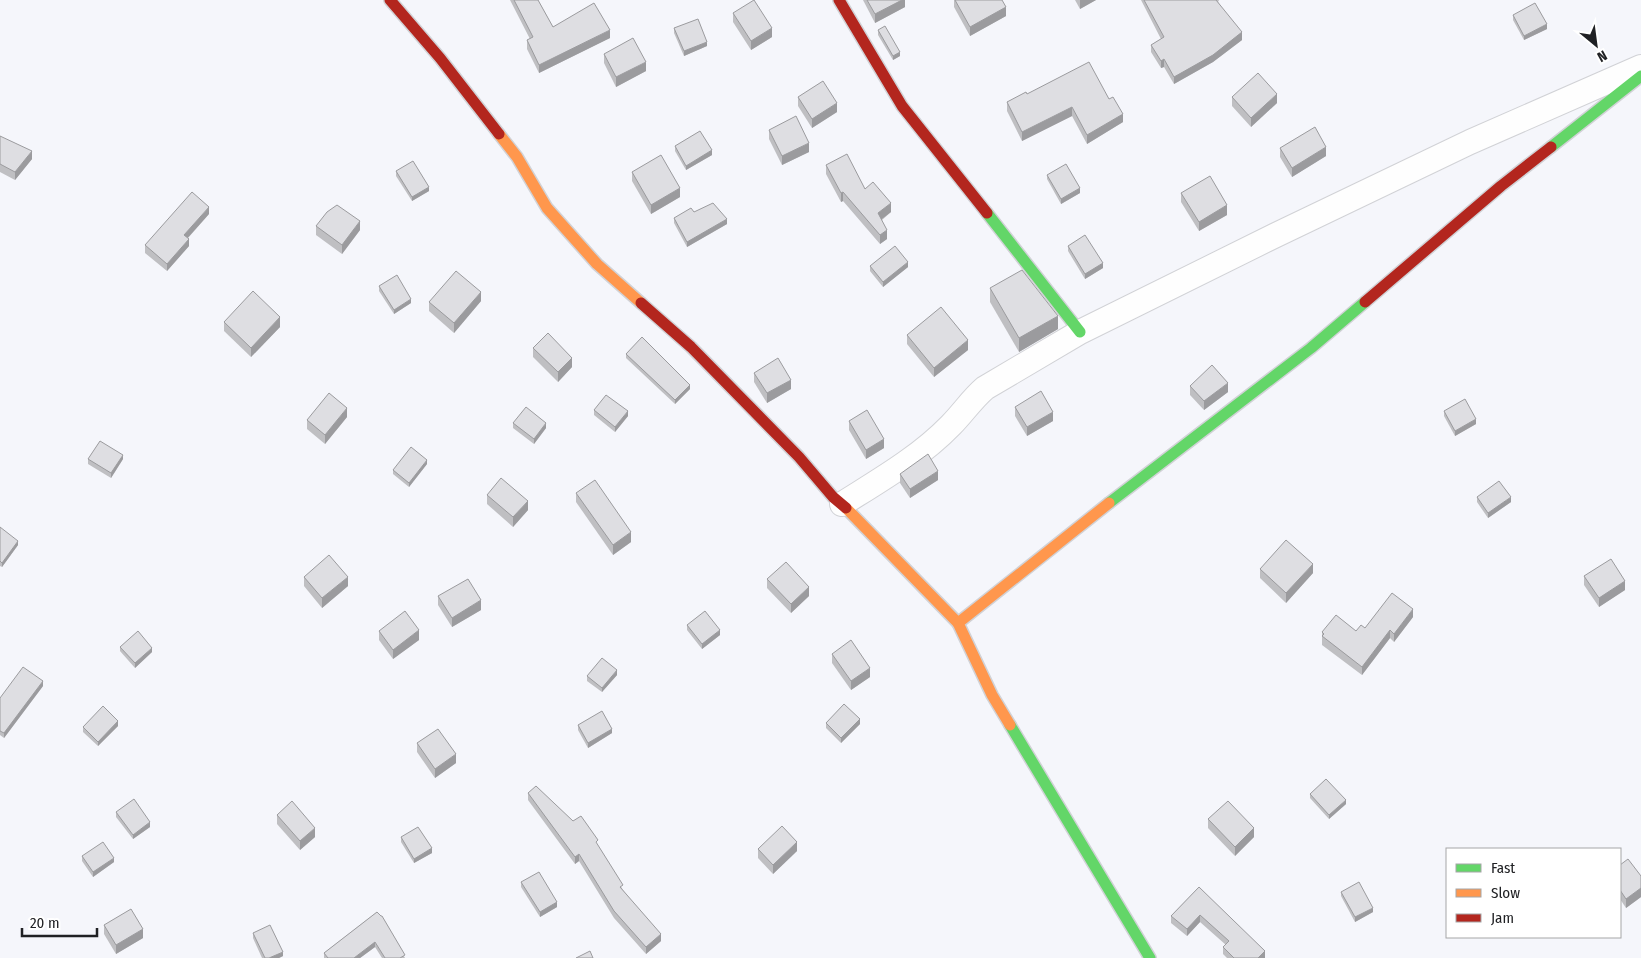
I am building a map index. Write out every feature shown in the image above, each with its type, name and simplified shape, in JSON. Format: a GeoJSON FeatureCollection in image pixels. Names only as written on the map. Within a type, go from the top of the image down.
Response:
{"type":"FeatureCollection","features":[{"type":"Feature","properties":{"kind":"street"},"geometry":{"type":"LineString","coordinates":[[390,0],[440,58],[517,157],[547,208],[597,264],[691,347],[800,457],[833,496],[958,623],[992,695],[1150,958]]}},
{"type":"Feature","properties":{"kind":"street"},"geometry":{"type":"LineString","coordinates":[[839,0],[902,106],[1080,332]]}},
{"type":"Feature","properties":{"kind":"street"},"geometry":{"type":"LineString","coordinates":[[842,504],[905,465],[952,424],[985,388],[1080,332],[1470,142],[1641,68]]}},
{"type":"Feature","properties":{"kind":"street"},"geometry":{"type":"LineString","coordinates":[[958,623],[1150,471],[1312,348],[1501,186],[1641,76]]}},
{"type":"Feature","properties":{"kind":"building"},"geometry":{"type":"Polygon","coordinates":[[[514,0],[538,0],[553,27],[594,3],[610,30],[539,65],[527,40],[533,37],[514,0]]]}},
{"type":"Feature","properties":{"kind":"building"},"geometry":{"type":"Polygon","coordinates":[[[754,0],[772,28],[751,41],[733,13],[754,0]]]}},
{"type":"Feature","properties":{"kind":"building"},"geometry":{"type":"Polygon","coordinates":[[[867,0],[902,0],[875,14],[867,0]]]}},
{"type":"Feature","properties":{"kind":"building"},"geometry":{"type":"Polygon","coordinates":[[[955,0],[1002,0],[1006,7],[970,27],[955,0]]]}},
{"type":"Feature","properties":{"kind":"building"},"geometry":{"type":"Polygon","coordinates":[[[1144,0],[1216,0],[1242,32],[1213,55],[1174,77],[1164,59],[1161,61],[1151,45],[1164,37],[1144,0]]]}},
{"type":"Feature","properties":{"kind":"building"},"geometry":{"type":"Polygon","coordinates":[[[1535,3],[1547,24],[1524,36],[1513,15],[1535,3]]]}},
{"type":"Feature","properties":{"kind":"building"},"geometry":{"type":"Polygon","coordinates":[[[698,19],[707,42],[684,51],[674,28],[698,19]]]}},
{"type":"Feature","properties":{"kind":"building"},"geometry":{"type":"Polygon","coordinates":[[[885,26],[900,52],[893,56],[878,30],[885,26]]]}},
{"type":"Feature","properties":{"kind":"building"},"geometry":{"type":"Polygon","coordinates":[[[633,38],[646,62],[616,77],[604,54],[633,38]]]}},
{"type":"Feature","properties":{"kind":"building"},"geometry":{"type":"Polygon","coordinates":[[[1089,62],[1109,99],[1113,97],[1123,114],[1087,135],[1072,107],[1022,132],[1007,102],[1026,92],[1027,94],[1089,62]]]}},
{"type":"Feature","properties":{"kind":"building"},"geometry":{"type":"Polygon","coordinates":[[[1258,73],[1277,94],[1251,118],[1232,97],[1258,73]]]}},
{"type":"Feature","properties":{"kind":"building"},"geometry":{"type":"Polygon","coordinates":[[[823,81],[837,103],[812,119],[798,97],[823,81]]]}},
{"type":"Feature","properties":{"kind":"building"},"geometry":{"type":"Polygon","coordinates":[[[796,116],[809,143],[782,156],[769,130],[796,116]]]}},
{"type":"Feature","properties":{"kind":"building"},"geometry":{"type":"Polygon","coordinates":[[[1315,127],[1326,147],[1292,168],[1280,148],[1315,127]]]}},
{"type":"Feature","properties":{"kind":"building"},"geometry":{"type":"Polygon","coordinates":[[[700,131],[712,150],[686,166],[675,146],[700,131]]]}},
{"type":"Feature","properties":{"kind":"building"},"geometry":{"type":"Polygon","coordinates":[[[0,136],[32,151],[15,172],[0,164],[0,136]]]}},
{"type":"Feature","properties":{"kind":"building"},"geometry":{"type":"Polygon","coordinates":[[[847,154],[865,189],[873,182],[891,203],[878,213],[887,230],[880,235],[843,192],[841,193],[826,165],[847,154]]]}},
{"type":"Feature","properties":{"kind":"building"},"geometry":{"type":"Polygon","coordinates":[[[661,155],[680,188],[651,205],[632,172],[661,155]]]}},
{"type":"Feature","properties":{"kind":"building"},"geometry":{"type":"Polygon","coordinates":[[[413,161],[429,187],[412,197],[396,171],[413,161]]]}},
{"type":"Feature","properties":{"kind":"building"},"geometry":{"type":"Polygon","coordinates":[[[1066,164],[1080,188],[1061,199],[1047,175],[1066,164]]]}},
{"type":"Feature","properties":{"kind":"building"},"geometry":{"type":"Polygon","coordinates":[[[1210,176],[1227,205],[1199,222],[1181,193],[1210,176]]]}},
{"type":"Feature","properties":{"kind":"building"},"geometry":{"type":"Polygon","coordinates":[[[192,192],[209,207],[184,235],[189,239],[167,264],[145,245],[192,192]]]}},
{"type":"Feature","properties":{"kind":"building"},"geometry":{"type":"Polygon","coordinates":[[[713,203],[727,219],[687,242],[674,218],[691,208],[694,212],[713,203]]]}},
{"type":"Feature","properties":{"kind":"building"},"geometry":{"type":"Polygon","coordinates":[[[337,205],[360,221],[342,245],[316,226],[327,212],[337,205]]]}},
{"type":"Feature","properties":{"kind":"building"},"geometry":{"type":"Polygon","coordinates":[[[1085,235],[1103,263],[1085,274],[1068,246],[1085,235]]]}},
{"type":"Feature","properties":{"kind":"building"},"geometry":{"type":"Polygon","coordinates":[[[895,246],[908,262],[883,282],[870,266],[895,246]]]}},
{"type":"Feature","properties":{"kind":"building"},"geometry":{"type":"Polygon","coordinates":[[[1022,270],[1058,316],[1019,338],[990,288],[1022,270]]]}},
{"type":"Feature","properties":{"kind":"building"},"geometry":{"type":"Polygon","coordinates":[[[456,271],[481,292],[454,323],[429,302],[456,271]]]}},
{"type":"Feature","properties":{"kind":"building"},"geometry":{"type":"Polygon","coordinates":[[[397,275],[411,299],[394,310],[379,286],[397,275]]]}},
{"type":"Feature","properties":{"kind":"building"},"geometry":{"type":"Polygon","coordinates":[[[253,291],[280,317],[251,348],[224,322],[253,291]]]}},
{"type":"Feature","properties":{"kind":"building"},"geometry":{"type":"Polygon","coordinates":[[[941,307],[968,340],[934,368],[907,335],[941,307]]]}},
{"type":"Feature","properties":{"kind":"building"},"geometry":{"type":"Polygon","coordinates":[[[548,333],[572,358],[558,372],[533,348],[548,333]]]}},
{"type":"Feature","properties":{"kind":"building"},"geometry":{"type":"Polygon","coordinates":[[[642,337],[690,385],[675,400],[626,354],[642,337]]]}},
{"type":"Feature","properties":{"kind":"building"},"geometry":{"type":"Polygon","coordinates":[[[778,358],[791,380],[767,393],[754,373],[778,358]]]}},
{"type":"Feature","properties":{"kind":"building"},"geometry":{"type":"Polygon","coordinates":[[[1212,365],[1228,383],[1204,401],[1190,386],[1212,365]]]}},
{"type":"Feature","properties":{"kind":"building"},"geometry":{"type":"Polygon","coordinates":[[[1041,391],[1053,412],[1027,427],[1015,407],[1041,391]]]}},
{"type":"Feature","properties":{"kind":"building"},"geometry":{"type":"Polygon","coordinates":[[[329,393],[347,408],[325,435],[307,420],[329,393]]]}},
{"type":"Feature","properties":{"kind":"building"},"geometry":{"type":"Polygon","coordinates":[[[606,395],[628,411],[615,427],[594,410],[606,395]]]}},
{"type":"Feature","properties":{"kind":"building"},"geometry":{"type":"Polygon","coordinates":[[[1465,399],[1476,419],[1455,431],[1444,411],[1465,399]]]}},
{"type":"Feature","properties":{"kind":"building"},"geometry":{"type":"Polygon","coordinates":[[[526,407],[546,423],[534,439],[513,423],[526,407]]]}},
{"type":"Feature","properties":{"kind":"building"},"geometry":{"type":"Polygon","coordinates":[[[867,410],[884,439],[866,450],[849,421],[867,410]]]}},
{"type":"Feature","properties":{"kind":"building"},"geometry":{"type":"Polygon","coordinates":[[[100,441],[123,455],[111,473],[88,459],[100,441]]]}},
{"type":"Feature","properties":{"kind":"building"},"geometry":{"type":"Polygon","coordinates":[[[411,447],[427,460],[409,483],[393,470],[411,447]]]}},
{"type":"Feature","properties":{"kind":"building"},"geometry":{"type":"Polygon","coordinates":[[[928,454],[938,471],[910,489],[900,474],[928,454]]]}},
{"type":"Feature","properties":{"kind":"building"},"geometry":{"type":"Polygon","coordinates":[[[501,478],[528,501],[513,517],[487,495],[501,478]]]}},
{"type":"Feature","properties":{"kind":"building"},"geometry":{"type":"Polygon","coordinates":[[[595,480],[631,532],[613,545],[576,493],[595,480]]]}},
{"type":"Feature","properties":{"kind":"building"},"geometry":{"type":"Polygon","coordinates":[[[1499,481],[1511,497],[1488,513],[1477,497],[1499,481]]]}},
{"type":"Feature","properties":{"kind":"building"},"geometry":{"type":"Polygon","coordinates":[[[0,527],[18,541],[2,563],[0,561],[0,527]]]}},
{"type":"Feature","properties":{"kind":"building"},"geometry":{"type":"Polygon","coordinates":[[[1286,540],[1313,564],[1286,593],[1260,569],[1286,540]]]}},
{"type":"Feature","properties":{"kind":"building"},"geometry":{"type":"Polygon","coordinates":[[[329,555],[348,577],[322,598],[304,577],[329,555]]]}},
{"type":"Feature","properties":{"kind":"building"},"geometry":{"type":"Polygon","coordinates":[[[1611,559],[1625,581],[1599,598],[1584,576],[1611,559]]]}},
{"type":"Feature","properties":{"kind":"building"},"geometry":{"type":"Polygon","coordinates":[[[786,562],[809,587],[791,604],[767,579],[786,562]]]}},
{"type":"Feature","properties":{"kind":"building"},"geometry":{"type":"Polygon","coordinates":[[[468,579],[481,600],[452,618],[438,596],[468,579]]]}},
{"type":"Feature","properties":{"kind":"building"},"geometry":{"type":"Polygon","coordinates":[[[1392,593],[1413,609],[1394,634],[1390,630],[1362,667],[1322,636],[1324,634],[1322,632],[1336,615],[1356,631],[1361,625],[1365,628],[1392,593]]]}},
{"type":"Feature","properties":{"kind":"building"},"geometry":{"type":"Polygon","coordinates":[[[405,611],[419,630],[393,650],[379,631],[405,611]]]}},
{"type":"Feature","properties":{"kind":"building"},"geometry":{"type":"Polygon","coordinates":[[[705,611],[720,630],[702,644],[687,625],[705,611]]]}},
{"type":"Feature","properties":{"kind":"building"},"geometry":{"type":"Polygon","coordinates":[[[138,631],[152,648],[135,663],[120,647],[138,631]]]}},
{"type":"Feature","properties":{"kind":"building"},"geometry":{"type":"Polygon","coordinates":[[[851,640],[870,668],[851,681],[832,654],[851,640]]]}},
{"type":"Feature","properties":{"kind":"building"},"geometry":{"type":"Polygon","coordinates":[[[602,658],[617,670],[602,688],[587,676],[602,658]]]}},
{"type":"Feature","properties":{"kind":"building"},"geometry":{"type":"Polygon","coordinates":[[[23,667],[43,681],[4,733],[0,731],[0,698],[23,667]]]}},
{"type":"Feature","properties":{"kind":"building"},"geometry":{"type":"Polygon","coordinates":[[[844,704],[860,719],[841,738],[826,723],[844,704]]]}},
{"type":"Feature","properties":{"kind":"building"},"geometry":{"type":"Polygon","coordinates":[[[103,706],[118,721],[98,742],[83,727],[103,706]]]}},
{"type":"Feature","properties":{"kind":"building"},"geometry":{"type":"Polygon","coordinates":[[[602,711],[612,729],[588,743],[578,725],[602,711]]]}},
{"type":"Feature","properties":{"kind":"building"},"geometry":{"type":"Polygon","coordinates":[[[438,729],[456,754],[435,769],[417,743],[438,729]]]}},
{"type":"Feature","properties":{"kind":"building"},"geometry":{"type":"Polygon","coordinates":[[[1326,779],[1346,800],[1329,815],[1310,794],[1326,779]]]}},
{"type":"Feature","properties":{"kind":"building"},"geometry":{"type":"Polygon","coordinates":[[[536,786],[573,821],[581,816],[598,840],[596,842],[623,885],[620,887],[661,934],[646,947],[614,911],[579,854],[575,857],[528,793],[536,786]]]}},
{"type":"Feature","properties":{"kind":"building"},"geometry":{"type":"Polygon","coordinates":[[[134,799],[150,822],[133,835],[116,812],[134,799]]]}},
{"type":"Feature","properties":{"kind":"building"},"geometry":{"type":"Polygon","coordinates":[[[292,801],[315,828],[300,841],[277,815],[292,801]]]}},
{"type":"Feature","properties":{"kind":"building"},"geometry":{"type":"Polygon","coordinates":[[[1228,801],[1254,828],[1235,847],[1208,819],[1228,801]]]}},
{"type":"Feature","properties":{"kind":"building"},"geometry":{"type":"Polygon","coordinates":[[[782,826],[797,842],[773,865],[758,849],[782,826]]]}},
{"type":"Feature","properties":{"kind":"building"},"geometry":{"type":"Polygon","coordinates":[[[418,827],[432,848],[414,859],[401,837],[418,827]]]}},
{"type":"Feature","properties":{"kind":"building"},"geometry":{"type":"Polygon","coordinates":[[[103,842],[114,858],[93,872],[82,856],[103,842]]]}},
{"type":"Feature","properties":{"kind":"building"},"geometry":{"type":"Polygon","coordinates":[[[1628,859],[1641,876],[1641,888],[1626,899],[1621,892],[1621,864],[1628,859]]]}},
{"type":"Feature","properties":{"kind":"building"},"geometry":{"type":"Polygon","coordinates":[[[539,872],[557,902],[540,912],[521,882],[539,872]]]}},
{"type":"Feature","properties":{"kind":"building"},"geometry":{"type":"Polygon","coordinates":[[[1359,882],[1373,908],[1355,917],[1341,892],[1359,882]]]}},
{"type":"Feature","properties":{"kind":"building"},"geometry":{"type":"Polygon","coordinates":[[[1199,887],[1265,951],[1258,958],[1234,958],[1223,947],[1229,941],[1200,915],[1187,929],[1171,916],[1199,887]]]}},
{"type":"Feature","properties":{"kind":"building"},"geometry":{"type":"Polygon","coordinates":[[[131,909],[143,929],[116,945],[104,925],[131,909]]]}},
{"type":"Feature","properties":{"kind":"building"},"geometry":{"type":"Polygon","coordinates":[[[377,912],[382,916],[405,955],[400,958],[385,958],[375,942],[354,958],[328,958],[324,953],[377,912]]]}},
{"type":"Feature","properties":{"kind":"building"},"geometry":{"type":"Polygon","coordinates":[[[270,925],[283,952],[265,958],[253,933],[270,925]]]}},
{"type":"Feature","properties":{"kind":"building"},"geometry":{"type":"Polygon","coordinates":[[[590,951],[593,958],[576,958],[590,951]]]}},
{"type":"Feature","properties":{"kind":"traffic: fast"},"geometry":{"type":"LineString","coordinates":[[1551,147],[1641,76]]}},
{"type":"Feature","properties":{"kind":"traffic: fast"},"geometry":{"type":"LineString","coordinates":[[987,213],[1080,332]]}},
{"type":"Feature","properties":{"kind":"traffic: fast"},"geometry":{"type":"LineString","coordinates":[[1109,503],[1311,348],[1365,302]]}},
{"type":"Feature","properties":{"kind":"traffic: fast"},"geometry":{"type":"LineString","coordinates":[[1010,725],[1150,958]]}},
{"type":"Feature","properties":{"kind":"traffic: slow"},"geometry":{"type":"LineString","coordinates":[[499,134],[517,157],[547,208],[597,264],[641,303]]}},
{"type":"Feature","properties":{"kind":"traffic: slow"},"geometry":{"type":"LineString","coordinates":[[1010,725],[992,695],[958,623],[1109,503]]}},
{"type":"Feature","properties":{"kind":"traffic: slow"},"geometry":{"type":"LineString","coordinates":[[846,508],[958,623]]}},
{"type":"Feature","properties":{"kind":"traffic: jam"},"geometry":{"type":"LineString","coordinates":[[390,0],[440,58],[499,134]]}},
{"type":"Feature","properties":{"kind":"traffic: jam"},"geometry":{"type":"LineString","coordinates":[[839,0],[902,106],[987,213]]}},
{"type":"Feature","properties":{"kind":"traffic: jam"},"geometry":{"type":"LineString","coordinates":[[1365,302],[1501,186],[1551,147]]}},
{"type":"Feature","properties":{"kind":"traffic: jam"},"geometry":{"type":"LineString","coordinates":[[641,303],[691,347],[799,457],[833,497],[846,508]]}}]}
